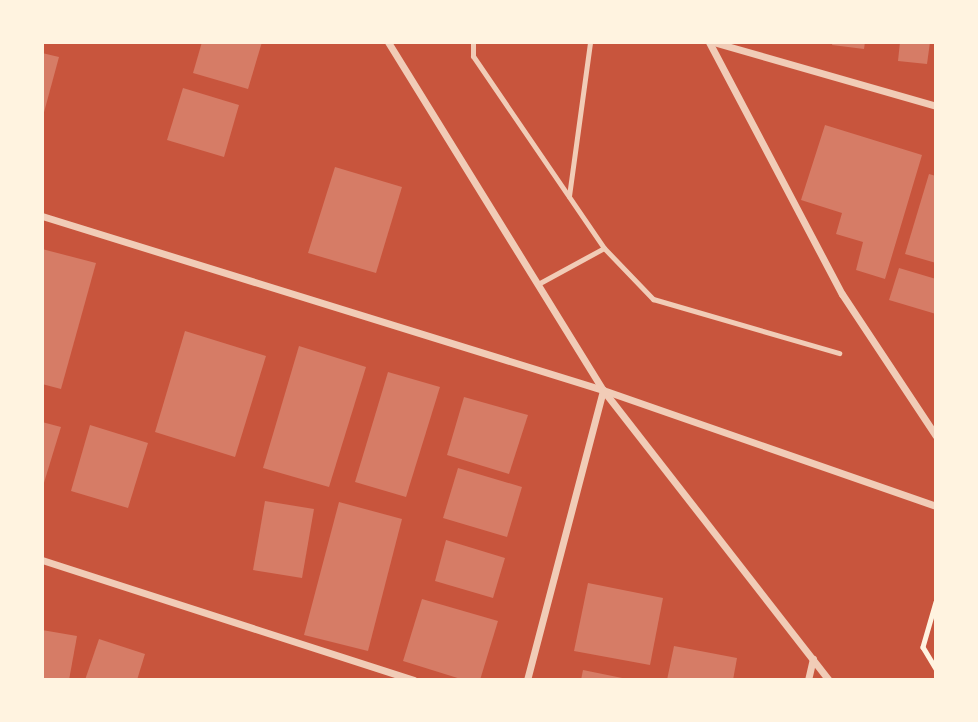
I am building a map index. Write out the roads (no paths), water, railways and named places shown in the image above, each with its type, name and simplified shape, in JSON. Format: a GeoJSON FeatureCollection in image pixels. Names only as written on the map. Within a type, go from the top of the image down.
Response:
{"type":"FeatureCollection","features":[{"type":"Feature","properties":{"kind":"street"},"geometry":{"type":"LineString","coordinates":[[388,42],[603,390],[829,680]]}},
{"type":"Feature","properties":{"kind":"street"},"geometry":{"type":"LineString","coordinates":[[711,42],[936,106]]}},
{"type":"Feature","properties":{"kind":"street"},"geometry":{"type":"LineString","coordinates":[[711,42],[842,295],[936,436]]}},
{"type":"Feature","properties":{"kind":"street"},"geometry":{"type":"LineString","coordinates":[[42,216],[603,390],[936,506]]}},
{"type":"Feature","properties":{"kind":"street"},"geometry":{"type":"LineString","coordinates":[[527,680],[603,390]]}},
{"type":"Feature","properties":{"kind":"street"},"geometry":{"type":"LineString","coordinates":[[42,560],[414,680]]}},
{"type":"Feature","properties":{"kind":"street"},"geometry":{"type":"LineString","coordinates":[[808,680],[813,659]]}},
{"type":"Feature","properties":{"kind":"lane"},"geometry":{"type":"LineString","coordinates":[[473,42],[473,56],[604,248],[653,299],[839,353]]}},
{"type":"Feature","properties":{"kind":"lane"},"geometry":{"type":"LineString","coordinates":[[569,196],[590,42]]}},
{"type":"Feature","properties":{"kind":"lane"},"geometry":{"type":"LineString","coordinates":[[538,284],[604,248]]}}]}
